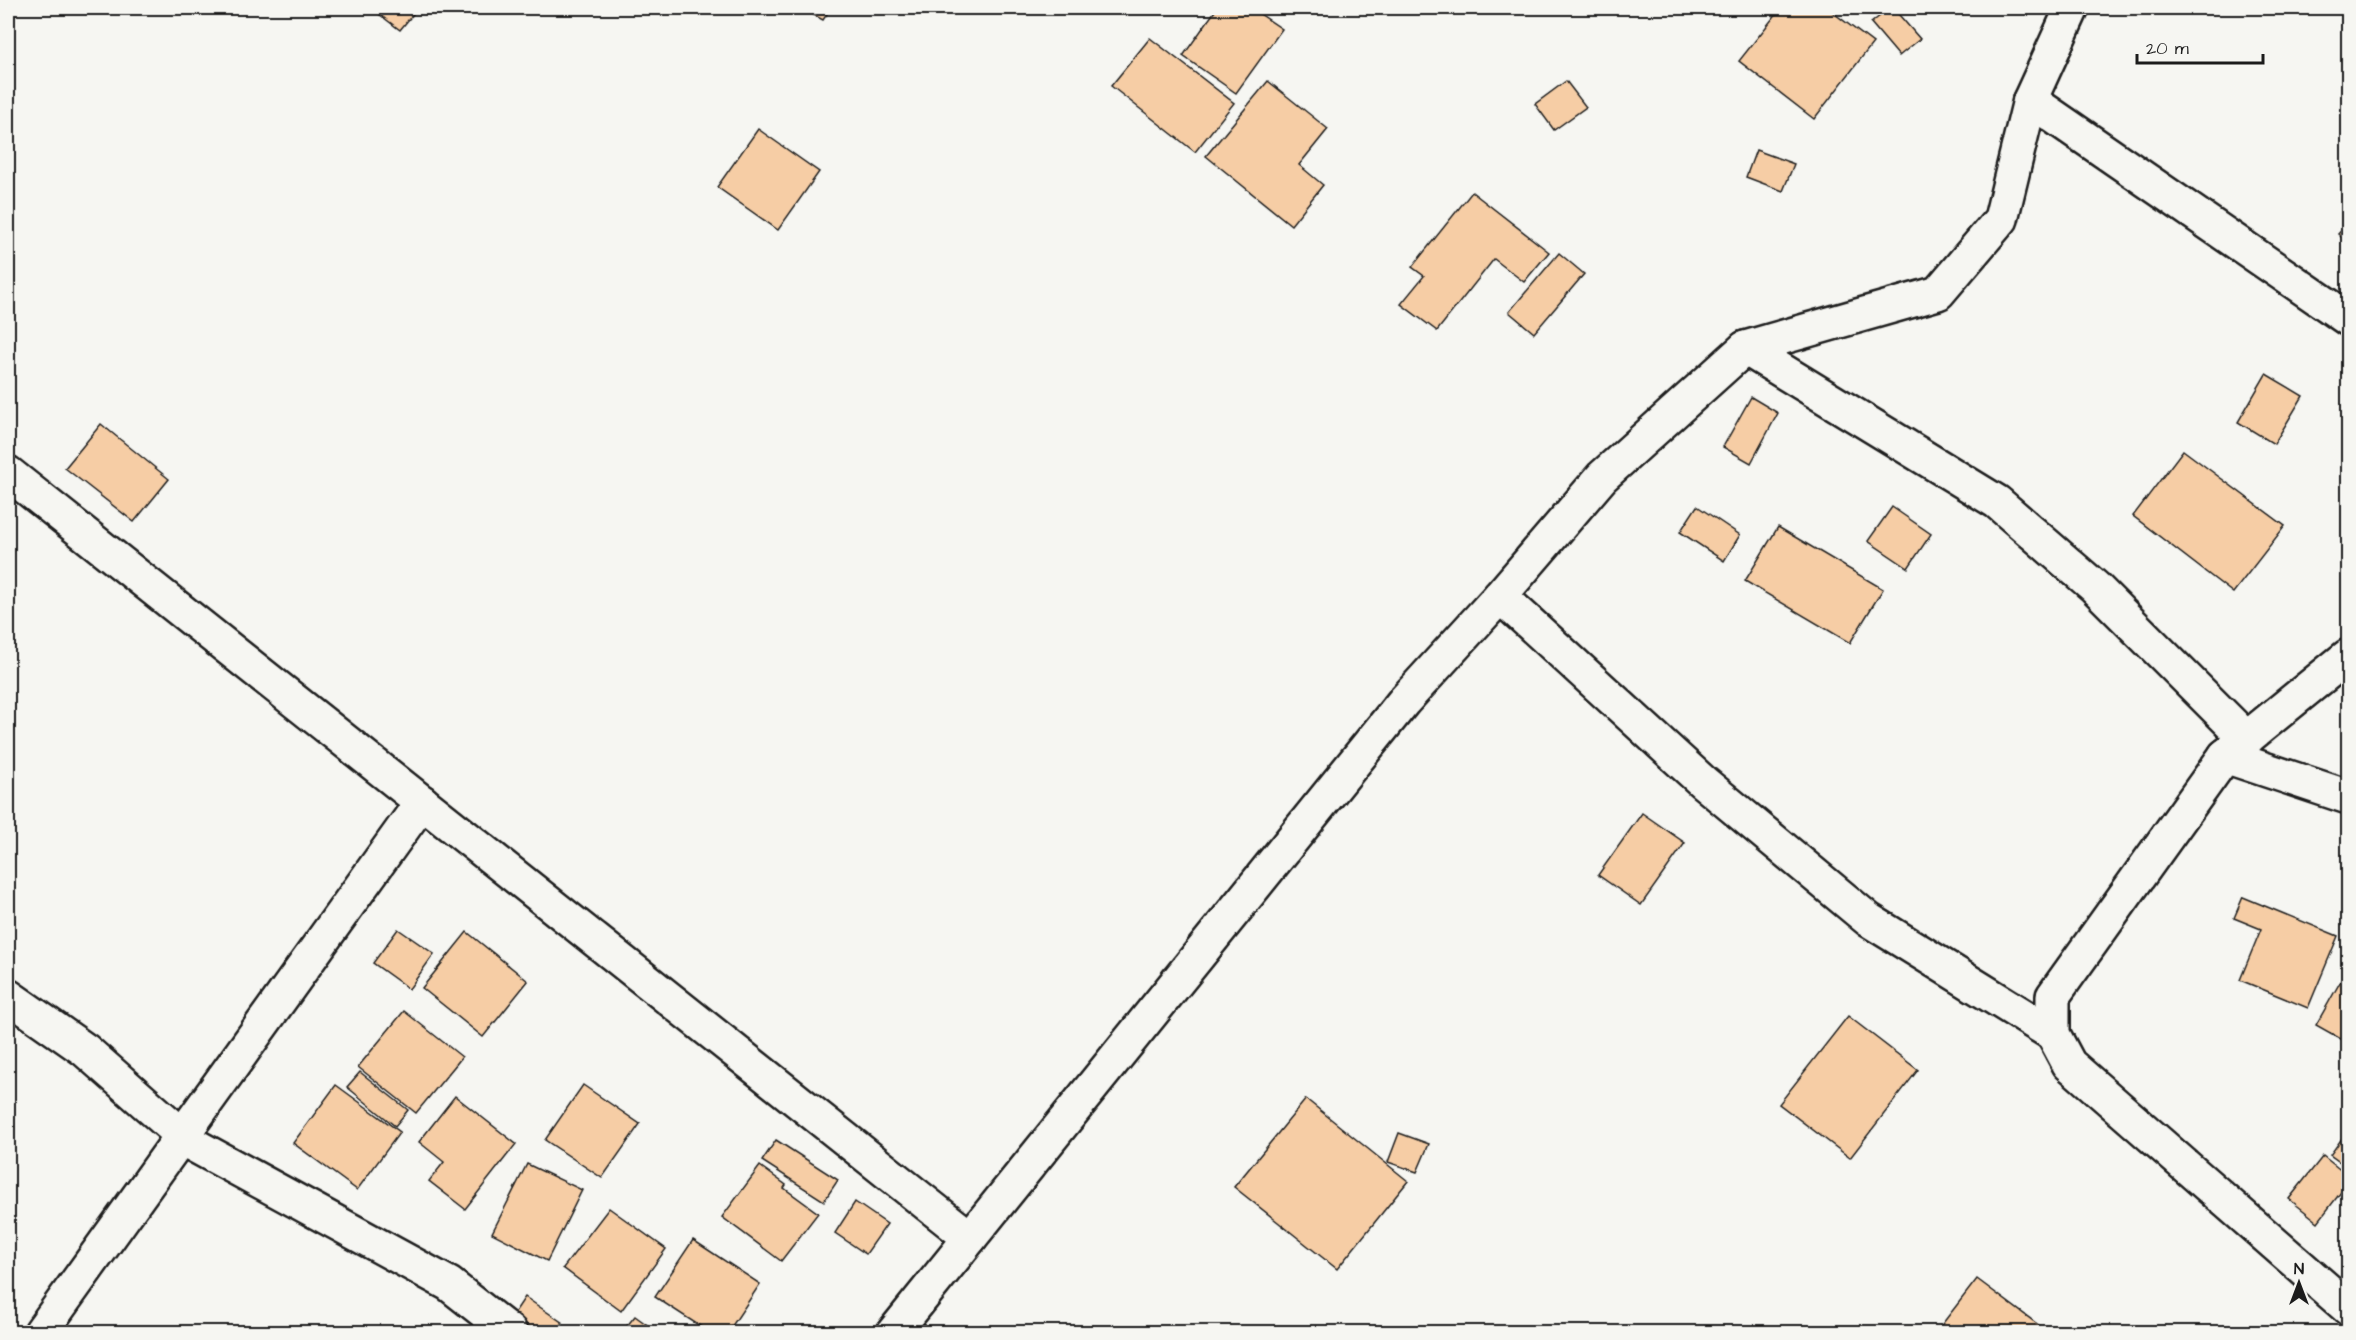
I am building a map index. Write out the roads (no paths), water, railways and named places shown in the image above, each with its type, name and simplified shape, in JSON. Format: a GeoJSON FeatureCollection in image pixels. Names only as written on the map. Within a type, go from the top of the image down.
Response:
{"type":"FeatureCollection","features":[{"type":"Feature","properties":{"kind":"street"},"geometry":{"type":"LineString","coordinates":[[894,1332],[1404,701],[1500,596],[1602,477],[1745,348],[1938,293],[2001,219],[2031,99],[2072,8]]}},
{"type":"Feature","properties":{"kind":"street"},"geometry":{"type":"LineString","coordinates":[[2031,99],[2349,319]]}},
{"type":"Feature","properties":{"kind":"street"},"geometry":{"type":"LineString","coordinates":[[1745,348],[1997,502],[2095,587],[2236,748],[2349,797]]}},
{"type":"Feature","properties":{"kind":"street"},"geometry":{"type":"LineString","coordinates":[[8,473],[970,1238]]}},
{"type":"Feature","properties":{"kind":"street"},"geometry":{"type":"LineString","coordinates":[[1500,596],[1702,782],[1869,920],[2053,1034]]}},
{"type":"Feature","properties":{"kind":"street"},"geometry":{"type":"LineString","coordinates":[[2349,656],[2236,748],[2053,996],[2053,1034],[2069,1064],[2349,1308]]}},
{"type":"Feature","properties":{"kind":"street"},"geometry":{"type":"LineString","coordinates":[[41,1332],[422,802]]}},
{"type":"Feature","properties":{"kind":"street"},"geometry":{"type":"LineString","coordinates":[[8,996],[85,1050],[192,1144],[449,1284],[510,1332]]}}]}
